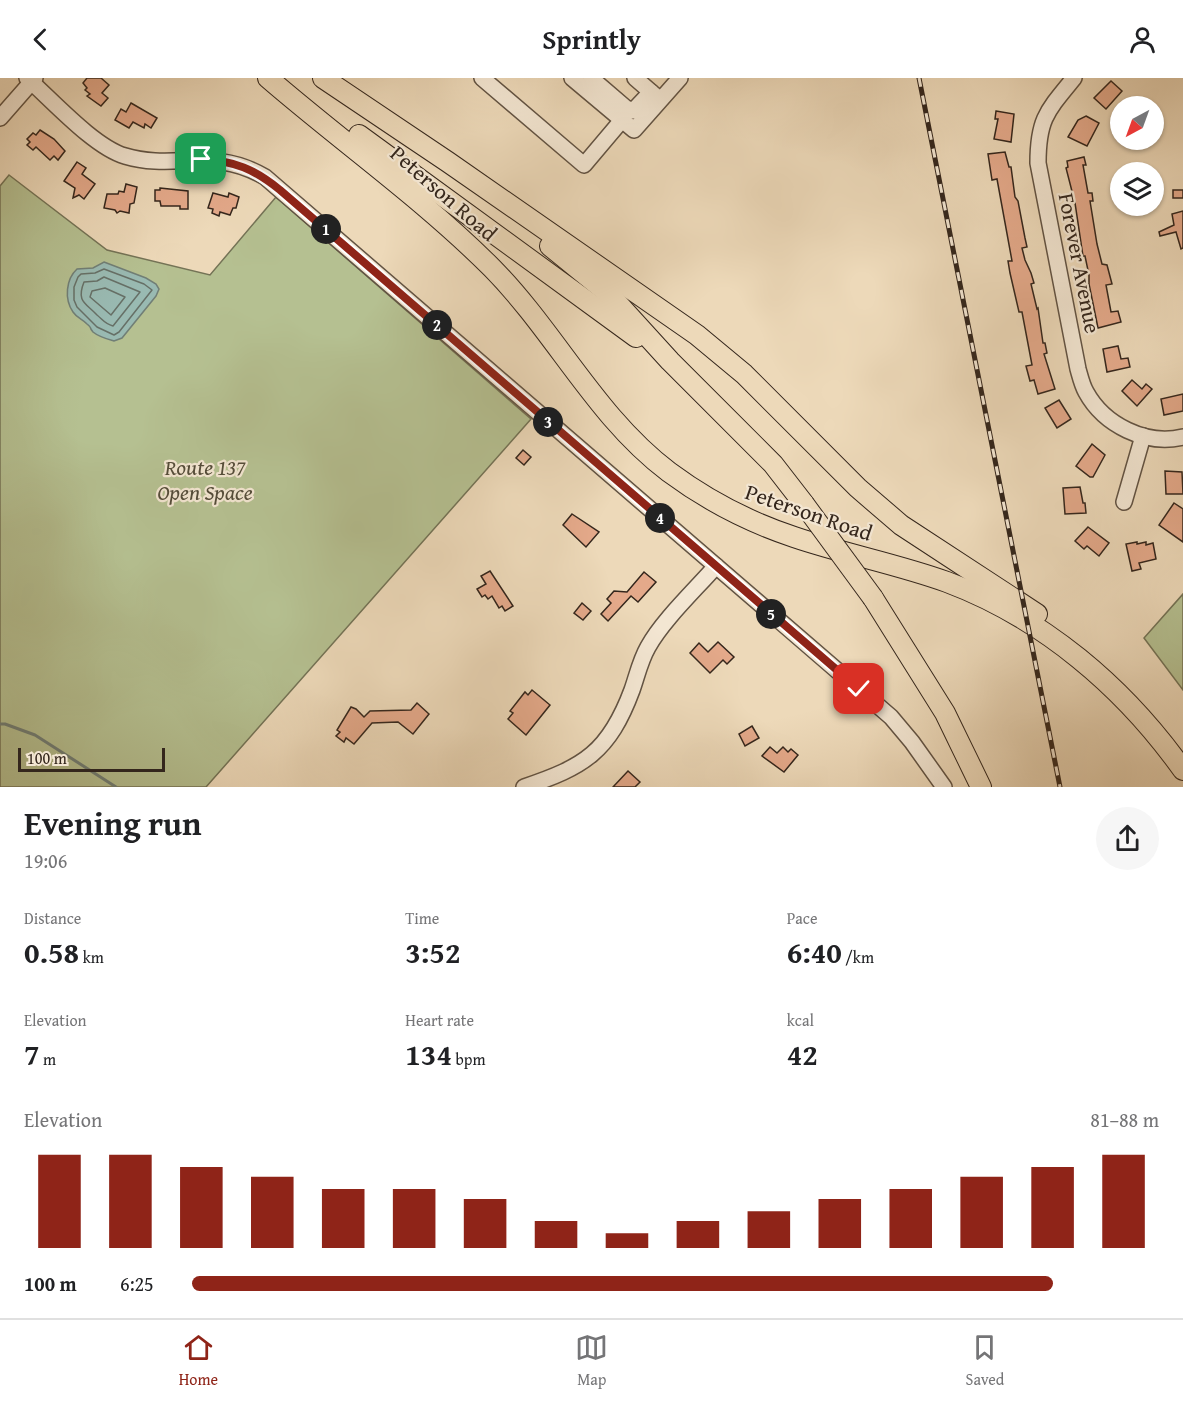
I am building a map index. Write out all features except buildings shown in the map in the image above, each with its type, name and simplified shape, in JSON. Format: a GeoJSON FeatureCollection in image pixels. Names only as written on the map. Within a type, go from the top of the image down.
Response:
{"type":"FeatureCollection","features":[{"type":"Feature","properties":{"kind":"main road","name":"Peterson Road"},"geometry":{"type":"LineString","coordinates":[[268,78],[413,195],[493,269],[614,420],[634,443],[668,471],[731,511],[772,529],[947,582],[982,597],[1028,623],[1071,652],[1112,687],[1138,712],[1183,770]]}},
{"type":"Feature","properties":{"kind":"main road","name":"Peterson Road"},"geometry":{"type":"LineString","coordinates":[[280,78],[670,361]]}},
{"type":"Feature","properties":{"kind":"main road","name":"Peterson Road"},"geometry":{"type":"LineString","coordinates":[[322,78],[553,248],[609,294],[670,361]]}},
{"type":"Feature","properties":{"kind":"main road","name":"Peterson Road"},"geometry":{"type":"LineString","coordinates":[[322,78],[467,175],[697,335],[744,374],[858,488],[901,525],[1061,629],[1107,666],[1151,709],[1183,750]]}},
{"type":"Feature","properties":{"kind":"main road"},"geometry":{"type":"LineString","coordinates":[[670,361],[773,464],[873,598],[945,713],[981,787]]}},
{"type":"Feature","properties":{"kind":"street"},"geometry":{"type":"LineString","coordinates":[[482,78],[584,165],[622,120]]}},
{"type":"Feature","properties":{"kind":"street"},"geometry":{"type":"LineString","coordinates":[[572,78],[634,130],[656,96]]}},
{"type":"Feature","properties":{"kind":"street"},"geometry":{"type":"LineString","coordinates":[[591,78],[626,108],[633,111],[680,78]]}},
{"type":"Feature","properties":{"kind":"street"},"geometry":{"type":"LineString","coordinates":[[635,78],[656,96]]}},
{"type":"Feature","properties":{"kind":"street","name":"Forever Avenue"},"geometry":{"type":"LineString","coordinates":[[1074,78],[1048,109],[1041,123],[1038,164],[1078,369],[1085,391],[1097,408],[1115,423],[1126,431],[1143,436]]}},
{"type":"Feature","properties":{"kind":"street"},"geometry":{"type":"LineString","coordinates":[[0,118],[32,79],[95,139],[125,156],[155,160],[220,160],[252,170],[265,177],[891,717],[944,787]]}},
{"type":"Feature","properties":{"kind":"street"},"geometry":{"type":"LineString","coordinates":[[1124,502],[1143,436],[1156,439],[1183,437]]}},
{"type":"Feature","properties":{"kind":"street"},"geometry":{"type":"LineString","coordinates":[[524,787],[574,768],[591,756],[607,738],[621,716],[648,646],[716,566]]}},
{"type":"Feature","properties":{"kind":"green space","name":"Route 137 Open Space"},"geometry":{"type":"Polygon","coordinates":[[[9,175],[107,250],[210,275],[276,197],[531,419],[206,787],[0,787],[0,186],[9,175]]]}},
{"type":"Feature","properties":{"kind":"green space"},"geometry":{"type":"Polygon","coordinates":[[[1183,594],[1183,690],[1144,638],[1183,594]]]}},
{"type":"Feature","properties":{"kind":"water"},"geometry":{"type":"Polygon","coordinates":[[[104,262],[146,278],[156,284],[159,289],[156,296],[122,338],[114,341],[95,334],[76,316],[70,307],[67,295],[70,278],[77,269],[93,268],[104,262]]]}},
{"type":"Feature","properties":{"kind":"waterway"},"geometry":{"type":"LineString","coordinates":[[0,724],[35,735],[116,787]]}},
{"type":"Feature","properties":{"kind":"railway"},"geometry":{"type":"LineString","coordinates":[[919,78],[1060,787]]}},
{"type":"Feature","properties":{"kind":"route"},"geometry":{"type":"LineString","coordinates":[[201,159],[236,164],[265,177],[859,689]]}}]}
